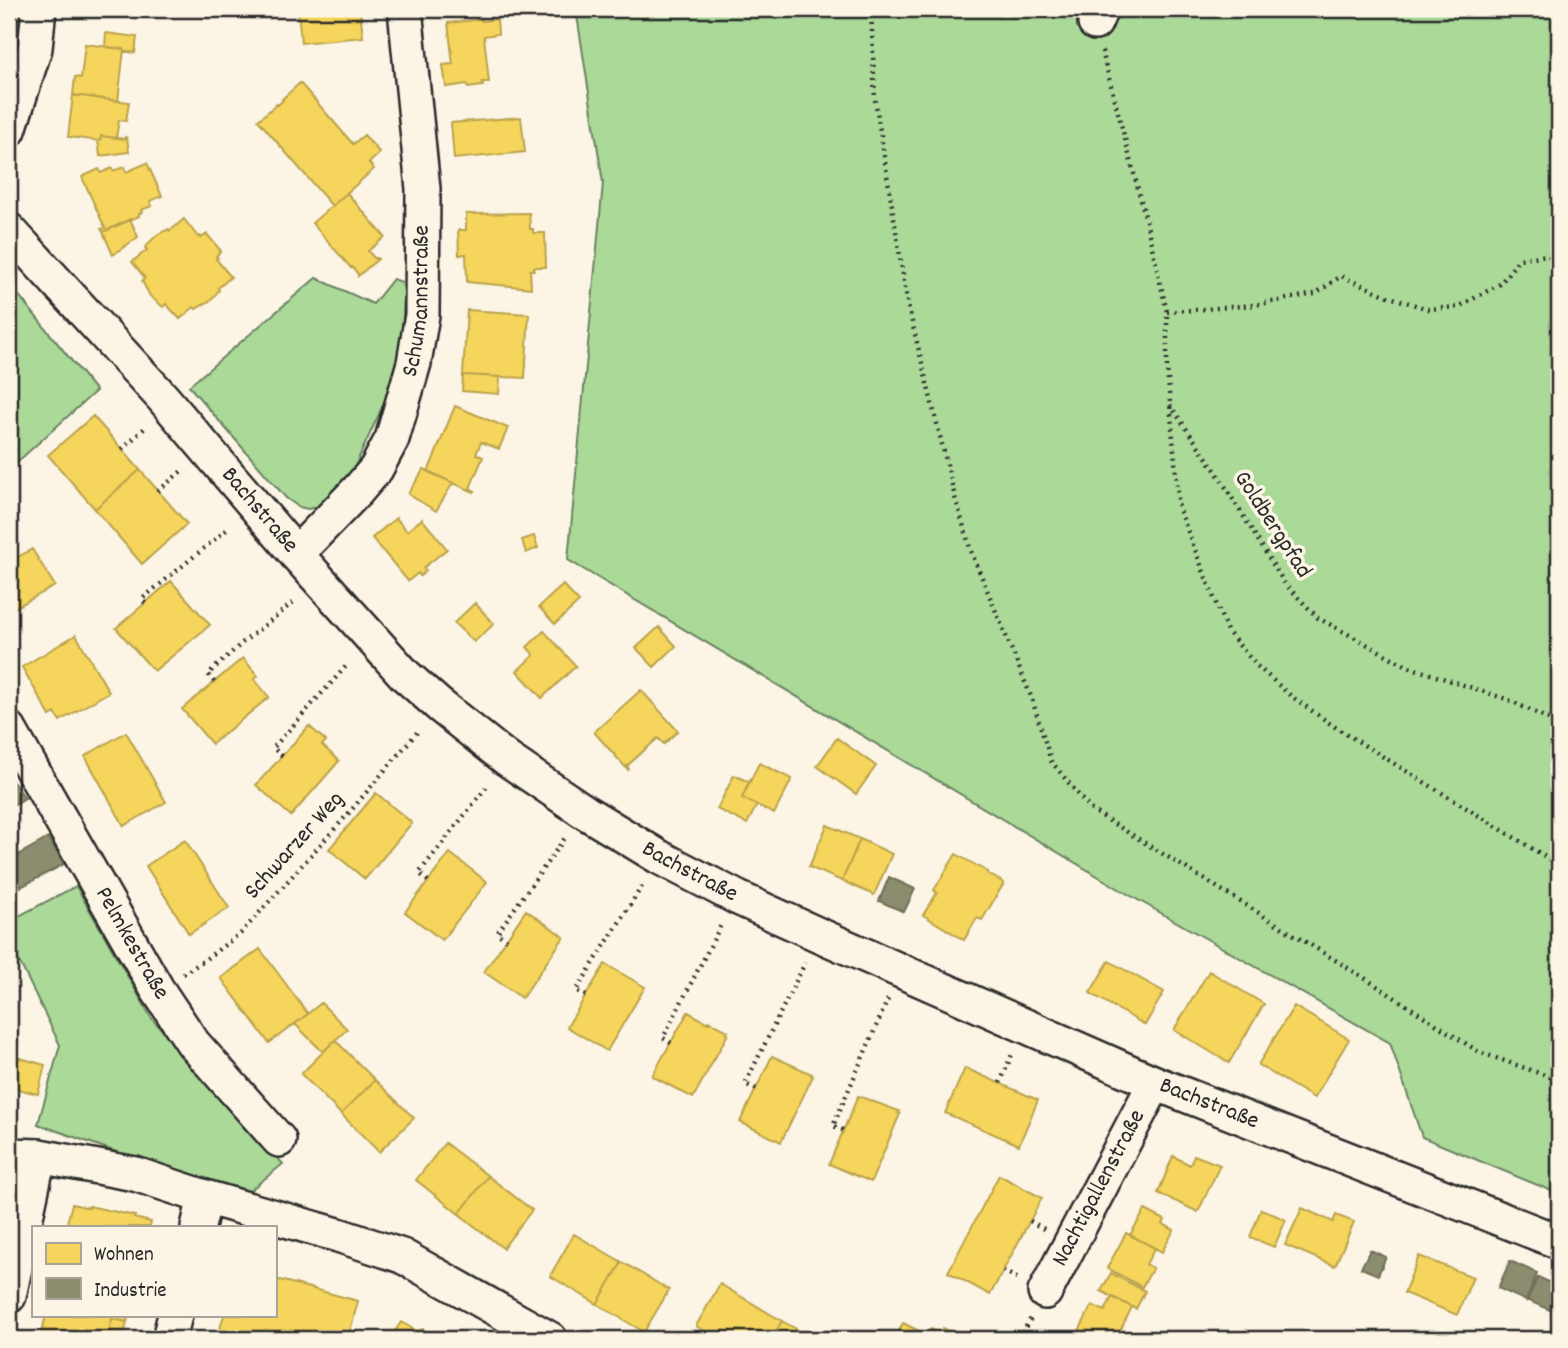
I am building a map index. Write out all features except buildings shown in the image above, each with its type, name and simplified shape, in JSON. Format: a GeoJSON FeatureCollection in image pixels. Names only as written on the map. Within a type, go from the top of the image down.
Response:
{"type":"FeatureCollection","features":[{"type":"Feature","properties":{"kind":"street"},"geometry":{"type":"LineString","coordinates":[[9,130],[35,48],[39,9]]}},
{"type":"Feature","properties":{"kind":"street","name":"Schumannstraße"},"geometry":{"type":"LineString","coordinates":[[296,554],[376,468],[392,439],[414,363],[422,316],[423,189],[405,9]]}},
{"type":"Feature","properties":{"kind":"street","name":"Bachstraße"},"geometry":{"type":"LineString","coordinates":[[9,230],[170,406],[296,554],[405,675],[508,759],[585,811],[659,857],[738,898],[817,934],[1155,1083],[1559,1242]]}},
{"type":"Feature","properties":{"kind":"street","name":"Pelmkestraße"},"geometry":{"type":"LineString","coordinates":[[9,729],[157,989],[193,1043],[279,1140]]}},
{"type":"Feature","properties":{"kind":"street","name":"Nachtigallenstraße"},"geometry":{"type":"LineString","coordinates":[[1045,1292],[1155,1083]]}},
{"type":"Feature","properties":{"kind":"street"},"geometry":{"type":"LineString","coordinates":[[9,1296],[18,1254],[24,1155],[135,1174],[202,1212],[338,1235],[402,1256],[550,1339]]}},
{"type":"Feature","properties":{"kind":"street"},"geometry":{"type":"LineString","coordinates":[[169,1339],[175,1316]]}},
{"type":"Feature","properties":{"kind":"path"},"geometry":{"type":"LineString","coordinates":[[871,9],[875,99],[908,306],[971,551],[1032,699],[1051,761],[1090,809],[1479,1052],[1559,1080]]}},
{"type":"Feature","properties":{"kind":"path"},"geometry":{"type":"LineString","coordinates":[[1098,16],[1167,312],[1169,404],[1179,509],[1227,631],[1257,666],[1291,696],[1338,729],[1559,865]]}},
{"type":"Feature","properties":{"kind":"path"},"geometry":{"type":"LineString","coordinates":[[1167,312],[1254,305],[1315,294],[1341,276],[1390,297],[1428,309],[1458,307],[1500,284],[1519,259],[1547,255],[1559,262]]}},
{"type":"Feature","properties":{"kind":"path","name":"Goldbergpfad"},"geometry":{"type":"LineString","coordinates":[[1169,404],[1221,480],[1285,584],[1318,618],[1409,667],[1509,700],[1559,724]]}},
{"type":"Feature","properties":{"kind":"path"},"geometry":{"type":"LineString","coordinates":[[122,449],[146,427]]}},
{"type":"Feature","properties":{"kind":"path"},"geometry":{"type":"LineString","coordinates":[[158,491],[183,470]]}},
{"type":"Feature","properties":{"kind":"path"},"geometry":{"type":"LineString","coordinates":[[145,603],[142,600],[230,527]]}},
{"type":"Feature","properties":{"kind":"path"},"geometry":{"type":"LineString","coordinates":[[214,682],[208,674],[294,602]]}},
{"type":"Feature","properties":{"kind":"path"},"geometry":{"type":"LineString","coordinates":[[282,755],[274,748],[348,664]]}},
{"type":"Feature","properties":{"kind":"path","name":"Schwarzer Weg"},"geometry":{"type":"LineString","coordinates":[[157,989],[203,961],[241,933],[348,814],[439,705]]}},
{"type":"Feature","properties":{"kind":"path"},"geometry":{"type":"LineString","coordinates":[[428,881],[419,873],[489,784]]}},
{"type":"Feature","properties":{"kind":"path"},"geometry":{"type":"LineString","coordinates":[[348,814],[354,819]]}},
{"type":"Feature","properties":{"kind":"path"},"geometry":{"type":"LineString","coordinates":[[507,940],[497,933],[567,835]]}},
{"type":"Feature","properties":{"kind":"path"},"geometry":{"type":"LineString","coordinates":[[586,996],[576,991],[645,881]]}},
{"type":"Feature","properties":{"kind":"path"},"geometry":{"type":"LineString","coordinates":[[671,1043],[663,1038],[724,920]]}},
{"type":"Feature","properties":{"kind":"path"},"geometry":{"type":"LineString","coordinates":[[756,1089],[745,1084],[807,958]]}},
{"type":"Feature","properties":{"kind":"path"},"geometry":{"type":"LineString","coordinates":[[843,1130],[834,1126],[890,994]]}},
{"type":"Feature","properties":{"kind":"path"},"geometry":{"type":"LineString","coordinates":[[1000,1083],[1014,1050]]}},
{"type":"Feature","properties":{"kind":"green space"},"geometry":{"type":"Polygon","coordinates":[[[576,9],[1559,9],[1559,1194],[1422,1137],[1390,1043],[1131,896],[568,560],[603,183],[576,9]]]}},
{"type":"Feature","properties":{"kind":"green space"},"geometry":{"type":"Polygon","coordinates":[[[316,278],[373,304],[393,279],[402,282],[404,292],[402,336],[393,384],[349,479],[322,506],[308,509],[299,507],[286,498],[189,386],[316,278]]]}},
{"type":"Feature","properties":{"kind":"green space"},"geometry":{"type":"Polygon","coordinates":[[[9,287],[17,293],[96,391],[14,465],[9,464],[9,287]]]}},
{"type":"Feature","properties":{"kind":"green space"},"geometry":{"type":"Polygon","coordinates":[[[76,886],[152,1019],[283,1164],[242,1197],[38,1124],[60,1045],[9,946],[9,921],[76,886]]]}}]}
